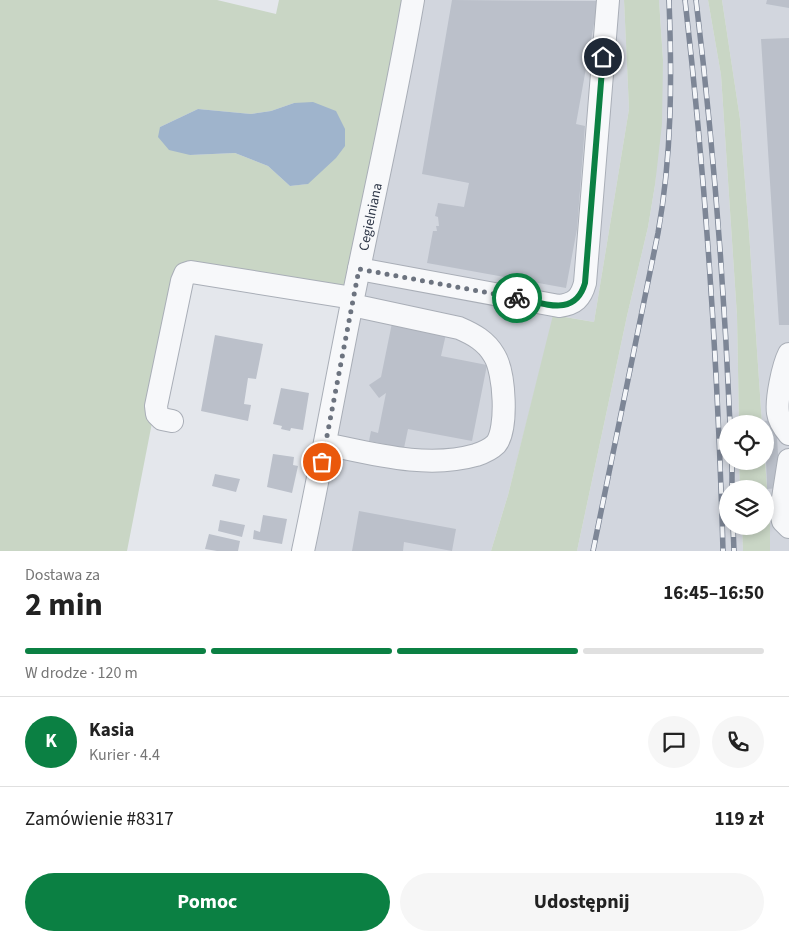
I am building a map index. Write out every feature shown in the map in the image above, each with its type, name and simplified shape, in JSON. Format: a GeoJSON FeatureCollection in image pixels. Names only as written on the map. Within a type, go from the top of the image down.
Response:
{"type":"FeatureCollection","features":[{"type":"Feature","properties":{"kind":"street","name":"Cegielniana"},"geometry":{"type":"LineString","coordinates":[[303,551],[326,444],[352,302],[400,74],[413,0]]}},
{"type":"Feature","properties":{"kind":"street"},"geometry":{"type":"LineString","coordinates":[[359,269],[559,306],[569,305],[577,300],[582,293],[585,283],[608,0]]}},
{"type":"Feature","properties":{"kind":"street"},"geometry":{"type":"LineString","coordinates":[[172,421],[162,418],[157,414],[156,406],[182,281],[185,274],[191,272],[352,302],[459,328],[474,335],[495,356],[501,371],[504,404],[501,431],[496,444],[488,450],[446,460],[400,458],[326,444]]}},
{"type":"Feature","properties":{"kind":"street"},"geometry":{"type":"LineString","coordinates":[[789,354],[785,362],[778,414],[789,434]]}},
{"type":"Feature","properties":{"kind":"street"},"geometry":{"type":"LineString","coordinates":[[789,460],[780,512],[783,521],[789,527]]}},
{"type":"Feature","properties":{"kind":"shaded area"},"geometry":{"type":"Polygon","coordinates":[[[425,0],[624,0],[629,109],[594,322],[554,315],[508,495],[491,551],[313,551],[365,281],[425,0]]]}},
{"type":"Feature","properties":{"kind":"shaded area"},"geometry":{"type":"Polygon","coordinates":[[[659,0],[708,0],[721,75],[737,316],[739,415],[719,415],[719,470],[739,470],[740,480],[719,480],[719,535],[742,535],[743,551],[577,551],[648,227],[655,185],[663,60],[659,0]]]}},
{"type":"Feature","properties":{"kind":"shaded area"},"geometry":{"type":"Polygon","coordinates":[[[722,0],[789,0],[789,551],[770,551],[770,535],[774,535],[774,480],[766,480],[766,470],[774,470],[774,415],[761,415],[740,119],[722,0]]]}},
{"type":"Feature","properties":{"kind":"green space"},"geometry":{"type":"Polygon","coordinates":[[[0,0],[217,0],[276,14],[279,0],[404,0],[346,288],[181,274],[127,551],[0,551],[0,0]],[[294,103],[271,111],[251,114],[198,109],[160,127],[190,155],[235,153],[268,166],[290,186],[307,184],[316,175],[294,103]]]}},
{"type":"Feature","properties":{"kind":"green space"},"geometry":{"type":"Polygon","coordinates":[[[624,0],[659,0],[663,60],[662,124],[648,227],[577,551],[491,551],[508,495],[553,315],[594,322],[629,109],[624,0]]]}},
{"type":"Feature","properties":{"kind":"green space"},"geometry":{"type":"Polygon","coordinates":[[[708,0],[722,0],[740,119],[761,415],[739,415],[737,316],[721,75],[708,0]]]}},
{"type":"Feature","properties":{"kind":"green space"},"geometry":{"type":"Polygon","coordinates":[[[739,470],[766,470],[766,480],[740,480],[739,470]]]}},
{"type":"Feature","properties":{"kind":"green space"},"geometry":{"type":"Polygon","coordinates":[[[742,535],[770,535],[770,551],[743,551],[742,535]]]}},
{"type":"Feature","properties":{"kind":"water"},"geometry":{"type":"Polygon","coordinates":[[[313,102],[336,111],[345,129],[345,146],[336,158],[308,184],[290,186],[268,166],[235,153],[190,155],[169,150],[158,137],[160,127],[198,109],[251,114],[271,111],[294,103],[313,102]]]}},
{"type":"Feature","properties":{"kind":"building"},"geometry":{"type":"Polygon","coordinates":[[[452,0],[598,1],[576,124],[585,126],[577,229],[566,288],[427,263],[433,231],[437,231],[436,226],[439,226],[438,217],[435,216],[438,203],[464,207],[469,183],[422,174],[452,0]]]}},
{"type":"Feature","properties":{"kind":"building"},"geometry":{"type":"Polygon","coordinates":[[[767,0],[789,0],[789,8],[766,4],[767,0]]]}},
{"type":"Feature","properties":{"kind":"building"},"geometry":{"type":"Polygon","coordinates":[[[789,38],[789,325],[779,325],[761,39],[789,38]]]}},
{"type":"Feature","properties":{"kind":"building"},"geometry":{"type":"Polygon","coordinates":[[[392,323],[446,334],[441,356],[487,365],[472,441],[408,429],[404,448],[369,441],[371,431],[378,433],[386,393],[379,398],[369,385],[381,377],[392,323]]]}},
{"type":"Feature","properties":{"kind":"building"},"geometry":{"type":"Polygon","coordinates":[[[215,335],[263,344],[256,379],[248,378],[244,404],[251,405],[248,421],[201,411],[215,335]]]}},
{"type":"Feature","properties":{"kind":"building"},"geometry":{"type":"Polygon","coordinates":[[[281,388],[309,393],[303,430],[291,428],[290,431],[281,429],[282,426],[273,424],[281,388]]]}},
{"type":"Feature","properties":{"kind":"building"},"geometry":{"type":"Polygon","coordinates":[[[774,420],[776,420],[780,488],[774,488],[774,480],[767,480],[766,470],[774,470],[774,420]]]}},
{"type":"Feature","properties":{"kind":"building"},"geometry":{"type":"Polygon","coordinates":[[[273,454],[294,457],[293,465],[298,466],[292,493],[267,487],[273,454]]]}},
{"type":"Feature","properties":{"kind":"building"},"geometry":{"type":"Polygon","coordinates":[[[215,474],[240,479],[236,492],[212,486],[215,474]]]}},
{"type":"Feature","properties":{"kind":"building"},"geometry":{"type":"Polygon","coordinates":[[[359,511],[456,529],[452,551],[404,542],[403,551],[352,551],[359,511]]]}},
{"type":"Feature","properties":{"kind":"building"},"geometry":{"type":"Polygon","coordinates":[[[263,515],[287,519],[282,544],[253,539],[254,530],[260,532],[263,515]]]}},
{"type":"Feature","properties":{"kind":"building"},"geometry":{"type":"Polygon","coordinates":[[[220,520],[245,525],[242,537],[218,531],[220,520]]]}},
{"type":"Feature","properties":{"kind":"building"},"geometry":{"type":"Polygon","coordinates":[[[209,534],[240,541],[238,551],[205,549],[209,534]]]}},
{"type":"Feature","properties":{"kind":"railway"},"geometry":{"type":"LineString","coordinates":[[593,551],[663,204],[670,116],[669,0]]}},
{"type":"Feature","properties":{"kind":"railway"},"geometry":{"type":"LineString","coordinates":[[685,0],[699,137],[710,275],[723,551]]}},
{"type":"Feature","properties":{"kind":"railway"},"geometry":{"type":"LineString","coordinates":[[696,0],[717,212],[730,415]]}},
{"type":"Feature","properties":{"kind":"railway"},"geometry":{"type":"LineString","coordinates":[[732,470],[732,480]]}},
{"type":"Feature","properties":{"kind":"railway"},"geometry":{"type":"LineString","coordinates":[[733,535],[734,551]]}},
{"type":"Feature","properties":{"kind":"way so far"},"geometry":{"type":"LineString","coordinates":[[322,462],[359,269],[517,298]]}},
{"type":"Feature","properties":{"kind":"route"},"geometry":{"type":"LineString","coordinates":[[517,298],[559,306],[569,305],[577,300],[582,293],[585,283],[603,57]]}}]}
